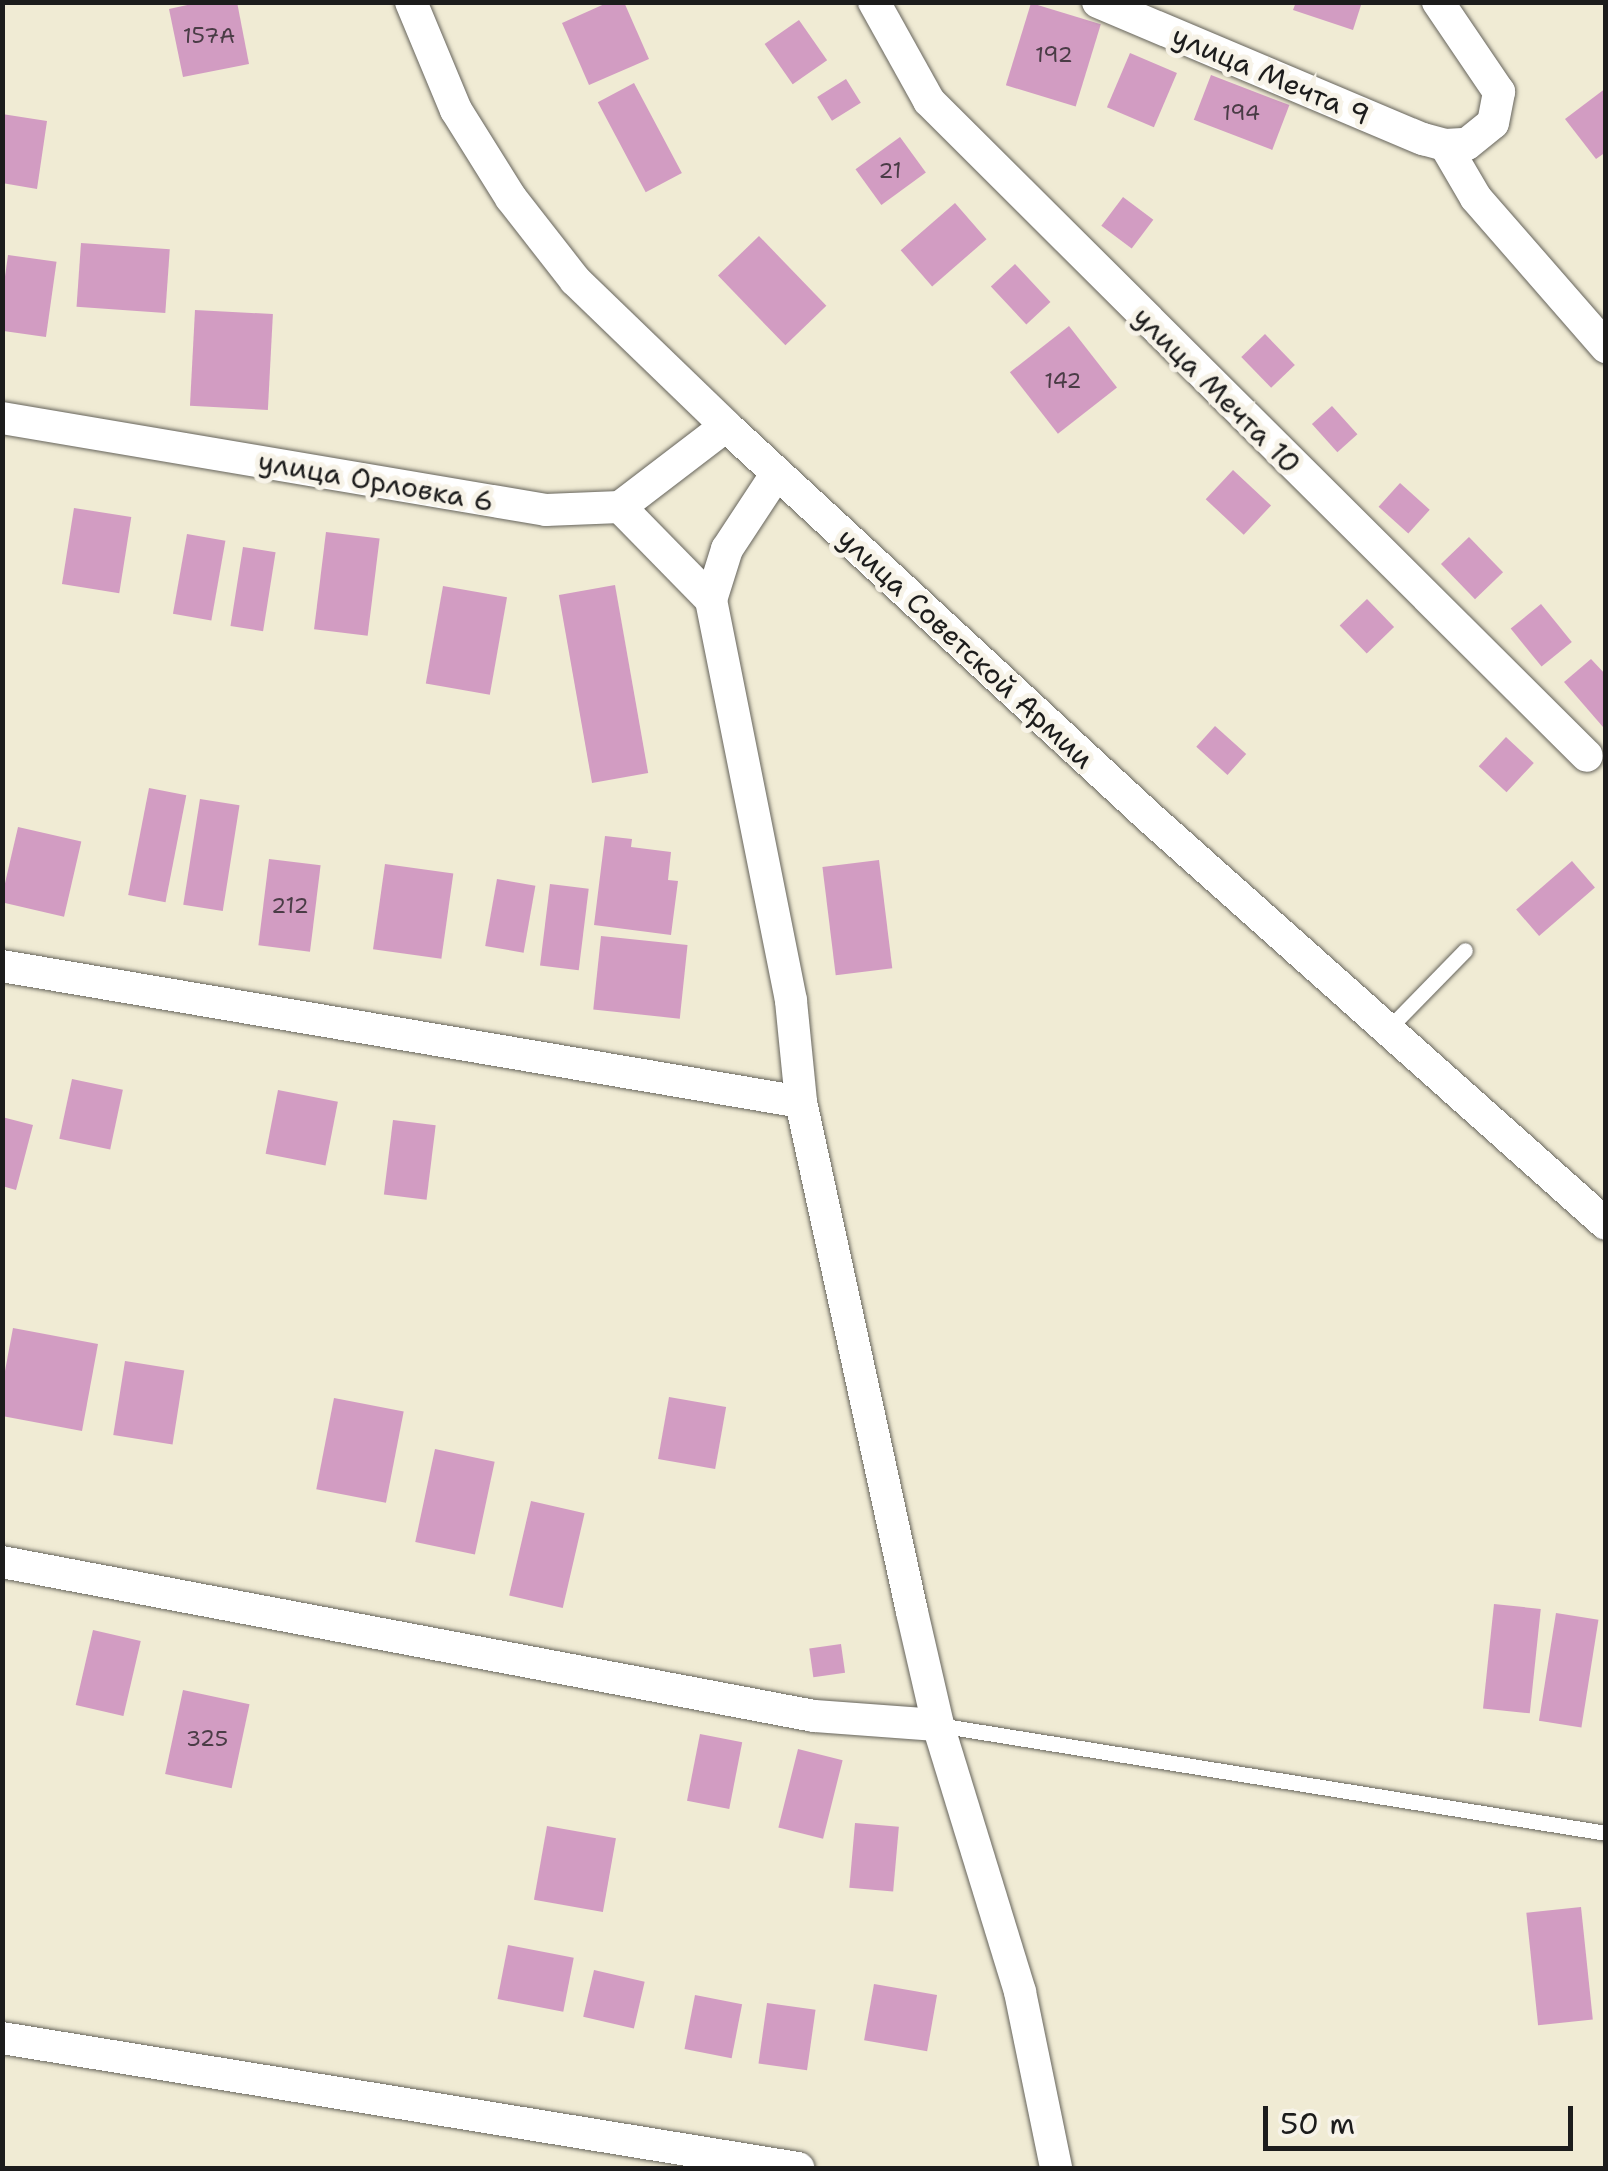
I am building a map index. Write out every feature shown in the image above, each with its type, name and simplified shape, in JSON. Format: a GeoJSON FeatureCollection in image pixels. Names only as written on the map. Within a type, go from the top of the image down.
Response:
{"type":"FeatureCollection","features":[{"type":"Feature","properties":{"kind":"street","name":"улица Советской Армии"},"geometry":{"type":"LineString","coordinates":[[411,2],[456,110],[511,198],[575,280],[777,474],[1606,1224]]}},
{"type":"Feature","properties":{"kind":"street","name":"улица Мечта 10"},"geometry":{"type":"LineString","coordinates":[[874,2],[929,101],[1587,756]]}},
{"type":"Feature","properties":{"kind":"street","name":"улица Мечта 9"},"geometry":{"type":"LineString","coordinates":[[1098,2],[1445,146]]}},
{"type":"Feature","properties":{"kind":"street"},"geometry":{"type":"LineString","coordinates":[[1438,2],[1499,92],[1493,123],[1468,144],[1445,146],[1476,198],[1606,347]]}},
{"type":"Feature","properties":{"kind":"street","name":"улица Орловка 6"},"geometry":{"type":"LineString","coordinates":[[2,418],[546,510],[620,507]]}},
{"type":"Feature","properties":{"kind":"street"},"geometry":{"type":"LineString","coordinates":[[711,600],[620,507],[726,426]]}},
{"type":"Feature","properties":{"kind":"street"},"geometry":{"type":"LineString","coordinates":[[777,474],[727,549],[711,600],[791,1002],[801,1102],[938,1724],[1020,1992],[1056,2168]]}},
{"type":"Feature","properties":{"kind":"street"},"geometry":{"type":"LineString","coordinates":[[2,966],[801,1102]]}},
{"type":"Feature","properties":{"kind":"street"},"geometry":{"type":"LineString","coordinates":[[2,1562],[814,1716],[938,1724]]}},
{"type":"Feature","properties":{"kind":"street"},"geometry":{"type":"LineString","coordinates":[[2,2038],[798,2168]]}},
{"type":"Feature","properties":{"kind":"lane"},"geometry":{"type":"LineString","coordinates":[[1388,1030],[1465,950]]}},
{"type":"Feature","properties":{"kind":"lane"},"geometry":{"type":"LineString","coordinates":[[938,1724],[1606,1833]]}},
{"type":"Feature","properties":{"kind":"building"},"geometry":{"type":"Polygon","coordinates":[[[201,2],[237,2],[249,64],[183,77],[169,9],[201,2]]]}},
{"type":"Feature","properties":{"kind":"building"},"geometry":{"type":"Polygon","coordinates":[[[609,2],[624,2],[649,59],[589,85],[562,23],[609,2]]]}},
{"type":"Feature","properties":{"kind":"building"},"geometry":{"type":"Polygon","coordinates":[[[1296,2],[1362,2],[1353,30],[1293,10],[1296,2]]]}},
{"type":"Feature","properties":{"kind":"building"},"geometry":{"type":"Polygon","coordinates":[[[1031,3],[1101,24],[1076,107],[1006,85],[1031,3]]]}},
{"type":"Feature","properties":{"kind":"building"},"geometry":{"type":"Polygon","coordinates":[[[799,20],[827,60],[793,84],[765,44],[799,20]]]}},
{"type":"Feature","properties":{"kind":"building"},"geometry":{"type":"Polygon","coordinates":[[[1130,53],[1177,73],[1154,127],[1107,107],[1130,53]]]}},
{"type":"Feature","properties":{"kind":"building"},"geometry":{"type":"Polygon","coordinates":[[[1211,75],[1289,105],[1272,150],[1194,120],[1211,75]]]}},
{"type":"Feature","properties":{"kind":"building"},"geometry":{"type":"Polygon","coordinates":[[[846,79],[861,103],[832,121],[817,97],[846,79]]]}},
{"type":"Feature","properties":{"kind":"building"},"geometry":{"type":"Polygon","coordinates":[[[634,83],[682,173],[646,192],[598,102],[634,83]]]}},
{"type":"Feature","properties":{"kind":"building"},"geometry":{"type":"Polygon","coordinates":[[[1606,88],[1606,152],[1596,159],[1565,119],[1606,88]]]}},
{"type":"Feature","properties":{"kind":"building"},"geometry":{"type":"Polygon","coordinates":[[[2,114],[47,121],[37,189],[2,183],[2,114]]]}},
{"type":"Feature","properties":{"kind":"building"},"geometry":{"type":"Polygon","coordinates":[[[900,137],[926,173],[881,205],[856,169],[900,137]]]}},
{"type":"Feature","properties":{"kind":"building"},"geometry":{"type":"Polygon","coordinates":[[[1123,197],[1153,220],[1132,249],[1101,226],[1123,197]]]}},
{"type":"Feature","properties":{"kind":"building"},"geometry":{"type":"Polygon","coordinates":[[[955,203],[986,239],[932,286],[901,250],[955,203]]]}},
{"type":"Feature","properties":{"kind":"building"},"geometry":{"type":"Polygon","coordinates":[[[759,236],[826,306],[785,345],[718,276],[759,236]]]}},
{"type":"Feature","properties":{"kind":"building"},"geometry":{"type":"Polygon","coordinates":[[[81,243],[170,249],[165,313],[77,307],[81,243]]]}},
{"type":"Feature","properties":{"kind":"building"},"geometry":{"type":"Polygon","coordinates":[[[8,255],[57,262],[46,337],[2,331],[8,255]]]}},
{"type":"Feature","properties":{"kind":"building"},"geometry":{"type":"Polygon","coordinates":[[[1015,264],[1050,302],[1026,325],[991,287],[1015,264]]]}},
{"type":"Feature","properties":{"kind":"building"},"geometry":{"type":"Polygon","coordinates":[[[195,310],[273,314],[268,410],[190,406],[195,310]]]}},
{"type":"Feature","properties":{"kind":"building"},"geometry":{"type":"Polygon","coordinates":[[[1069,326],[1117,387],[1058,434],[1010,372],[1069,326]]]}},
{"type":"Feature","properties":{"kind":"building"},"geometry":{"type":"Polygon","coordinates":[[[1265,334],[1295,365],[1271,388],[1241,357],[1265,334]]]}},
{"type":"Feature","properties":{"kind":"building"},"geometry":{"type":"Polygon","coordinates":[[[1332,406],[1357,434],[1337,452],[1312,424],[1332,406]]]}},
{"type":"Feature","properties":{"kind":"building"},"geometry":{"type":"Polygon","coordinates":[[[1233,470],[1271,505],[1244,535],[1206,499],[1233,470]]]}},
{"type":"Feature","properties":{"kind":"building"},"geometry":{"type":"Polygon","coordinates":[[[1400,483],[1430,510],[1408,534],[1379,507],[1400,483]]]}},
{"type":"Feature","properties":{"kind":"building"},"geometry":{"type":"Polygon","coordinates":[[[74,508],[131,517],[119,593],[62,584],[74,508]]]}},
{"type":"Feature","properties":{"kind":"building"},"geometry":{"type":"Polygon","coordinates":[[[326,532],[380,539],[368,636],[314,629],[326,532]]]}},
{"type":"Feature","properties":{"kind":"building"},"geometry":{"type":"Polygon","coordinates":[[[187,534],[225,541],[211,621],[173,614],[187,534]]]}},
{"type":"Feature","properties":{"kind":"building"},"geometry":{"type":"Polygon","coordinates":[[[1469,537],[1503,572],[1475,599],[1441,564],[1469,537]]]}},
{"type":"Feature","properties":{"kind":"building"},"geometry":{"type":"Polygon","coordinates":[[[243,547],[276,552],[263,631],[230,626],[243,547]]]}},
{"type":"Feature","properties":{"kind":"building"},"geometry":{"type":"Polygon","coordinates":[[[615,585],[648,773],[592,783],[559,595],[615,585]]]}},
{"type":"Feature","properties":{"kind":"building"},"geometry":{"type":"Polygon","coordinates":[[[443,586],[507,597],[490,695],[426,683],[443,586]]]}},
{"type":"Feature","properties":{"kind":"building"},"geometry":{"type":"Polygon","coordinates":[[[1367,599],[1394,627],[1367,653],[1340,625],[1367,599]]]}},
{"type":"Feature","properties":{"kind":"building"},"geometry":{"type":"Polygon","coordinates":[[[1541,604],[1572,642],[1542,667],[1511,629],[1541,604]]]}},
{"type":"Feature","properties":{"kind":"building"},"geometry":{"type":"Polygon","coordinates":[[[1591,659],[1606,675],[1603,727],[1564,682],[1591,659]]]}},
{"type":"Feature","properties":{"kind":"building"},"geometry":{"type":"Polygon","coordinates":[[[1215,726],[1246,754],[1227,775],[1196,747],[1215,726]]]}},
{"type":"Feature","properties":{"kind":"building"},"geometry":{"type":"Polygon","coordinates":[[[1506,737],[1534,763],[1507,792],[1479,766],[1506,737]]]}},
{"type":"Feature","properties":{"kind":"building"},"geometry":{"type":"Polygon","coordinates":[[[149,788],[186,795],[166,902],[128,895],[149,788]]]}},
{"type":"Feature","properties":{"kind":"building"},"geometry":{"type":"Polygon","coordinates":[[[200,799],[240,805],[223,911],[183,905],[200,799]]]}},
{"type":"Feature","properties":{"kind":"building"},"geometry":{"type":"Polygon","coordinates":[[[18,827],[81,842],[64,917],[2,902],[18,827]]]}},
{"type":"Feature","properties":{"kind":"building"},"geometry":{"type":"Polygon","coordinates":[[[605,836],[632,839],[631,847],[671,852],[668,880],[678,881],[671,935],[594,925],[605,836]]]}},
{"type":"Feature","properties":{"kind":"building"},"geometry":{"type":"Polygon","coordinates":[[[269,859],[321,865],[310,952],[258,945],[269,859]]]}},
{"type":"Feature","properties":{"kind":"building"},"geometry":{"type":"Polygon","coordinates":[[[879,860],[892,968],[836,975],[822,867],[879,860]]]}},
{"type":"Feature","properties":{"kind":"building"},"geometry":{"type":"Polygon","coordinates":[[[1572,861],[1595,887],[1539,936],[1516,910],[1572,861]]]}},
{"type":"Feature","properties":{"kind":"building"},"geometry":{"type":"Polygon","coordinates":[[[385,864],[453,874],[441,959],[373,949],[385,864]]]}},
{"type":"Feature","properties":{"kind":"building"},"geometry":{"type":"Polygon","coordinates":[[[497,879],[535,886],[524,953],[485,946],[497,879]]]}},
{"type":"Feature","properties":{"kind":"building"},"geometry":{"type":"Polygon","coordinates":[[[550,884],[589,889],[579,970],[540,965],[550,884]]]}},
{"type":"Feature","properties":{"kind":"building"},"geometry":{"type":"Polygon","coordinates":[[[601,936],[688,945],[680,1019],[593,1010],[601,936]]]}},
{"type":"Feature","properties":{"kind":"building"},"geometry":{"type":"Polygon","coordinates":[[[72,1079],[123,1090],[110,1149],[59,1139],[72,1079]]]}},
{"type":"Feature","properties":{"kind":"building"},"geometry":{"type":"Polygon","coordinates":[[[278,1090],[338,1102],[325,1165],[266,1154],[278,1090]]]}},
{"type":"Feature","properties":{"kind":"building"},"geometry":{"type":"Polygon","coordinates":[[[2,1117],[33,1125],[16,1190],[2,1186],[2,1117]]]}},
{"type":"Feature","properties":{"kind":"building"},"geometry":{"type":"Polygon","coordinates":[[[393,1120],[436,1125],[427,1200],[384,1194],[393,1120]]]}},
{"type":"Feature","properties":{"kind":"building"},"geometry":{"type":"Polygon","coordinates":[[[13,1328],[98,1344],[82,1431],[2,1416],[2,1387],[13,1328]]]}},
{"type":"Feature","properties":{"kind":"building"},"geometry":{"type":"Polygon","coordinates":[[[125,1361],[184,1370],[173,1444],[113,1435],[125,1361]]]}},
{"type":"Feature","properties":{"kind":"building"},"geometry":{"type":"Polygon","coordinates":[[[669,1397],[726,1407],[715,1469],[658,1459],[669,1397]]]}},
{"type":"Feature","properties":{"kind":"building"},"geometry":{"type":"Polygon","coordinates":[[[334,1398],[404,1412],[386,1503],[316,1489],[334,1398]]]}},
{"type":"Feature","properties":{"kind":"building"},"geometry":{"type":"Polygon","coordinates":[[[435,1449],[495,1462],[475,1555],[415,1542],[435,1449]]]}},
{"type":"Feature","properties":{"kind":"building"},"geometry":{"type":"Polygon","coordinates":[[[531,1501],[585,1513],[563,1608],[509,1596],[531,1501]]]}},
{"type":"Feature","properties":{"kind":"building"},"geometry":{"type":"Polygon","coordinates":[[[1494,1604],[1541,1609],[1530,1713],[1483,1708],[1494,1604]]]}},
{"type":"Feature","properties":{"kind":"building"},"geometry":{"type":"Polygon","coordinates":[[[1556,1613],[1598,1620],[1581,1727],[1539,1721],[1556,1613]]]}},
{"type":"Feature","properties":{"kind":"building"},"geometry":{"type":"Polygon","coordinates":[[[93,1630],[141,1641],[123,1716],[76,1705],[93,1630]]]}},
{"type":"Feature","properties":{"kind":"building"},"geometry":{"type":"Polygon","coordinates":[[[841,1644],[845,1673],[813,1677],[809,1648],[841,1644]]]}},
{"type":"Feature","properties":{"kind":"building"},"geometry":{"type":"Polygon","coordinates":[[[183,1690],[250,1704],[232,1788],[165,1774],[183,1690]]]}},
{"type":"Feature","properties":{"kind":"building"},"geometry":{"type":"Polygon","coordinates":[[[700,1734],[742,1742],[729,1809],[687,1801],[700,1734]]]}},
{"type":"Feature","properties":{"kind":"building"},"geometry":{"type":"Polygon","coordinates":[[[798,1749],[843,1760],[823,1839],[778,1828],[798,1749]]]}},
{"type":"Feature","properties":{"kind":"building"},"geometry":{"type":"Polygon","coordinates":[[[855,1823],[899,1827],[893,1892],[849,1888],[855,1823]]]}},
{"type":"Feature","properties":{"kind":"building"},"geometry":{"type":"Polygon","coordinates":[[[547,1826],[616,1838],[603,1912],[534,1900],[547,1826]]]}},
{"type":"Feature","properties":{"kind":"building"},"geometry":{"type":"Polygon","coordinates":[[[1581,1907],[1593,2019],[1538,2025],[1526,1913],[1581,1907]]]}},
{"type":"Feature","properties":{"kind":"building"},"geometry":{"type":"Polygon","coordinates":[[[508,1945],[574,1958],[563,2012],[498,1999],[508,1945]]]}},
{"type":"Feature","properties":{"kind":"building"},"geometry":{"type":"Polygon","coordinates":[[[594,1970],[645,1982],[634,2028],[583,2017],[594,1970]]]}},
{"type":"Feature","properties":{"kind":"building"},"geometry":{"type":"Polygon","coordinates":[[[874,1984],[937,1995],[927,2051],[864,2040],[874,1984]]]}},
{"type":"Feature","properties":{"kind":"building"},"geometry":{"type":"Polygon","coordinates":[[[695,1995],[742,2004],[732,2058],[685,2049],[695,1995]]]}},
{"type":"Feature","properties":{"kind":"building"},"geometry":{"type":"Polygon","coordinates":[[[767,2003],[816,2010],[807,2070],[759,2063],[767,2003]]]}}]}
